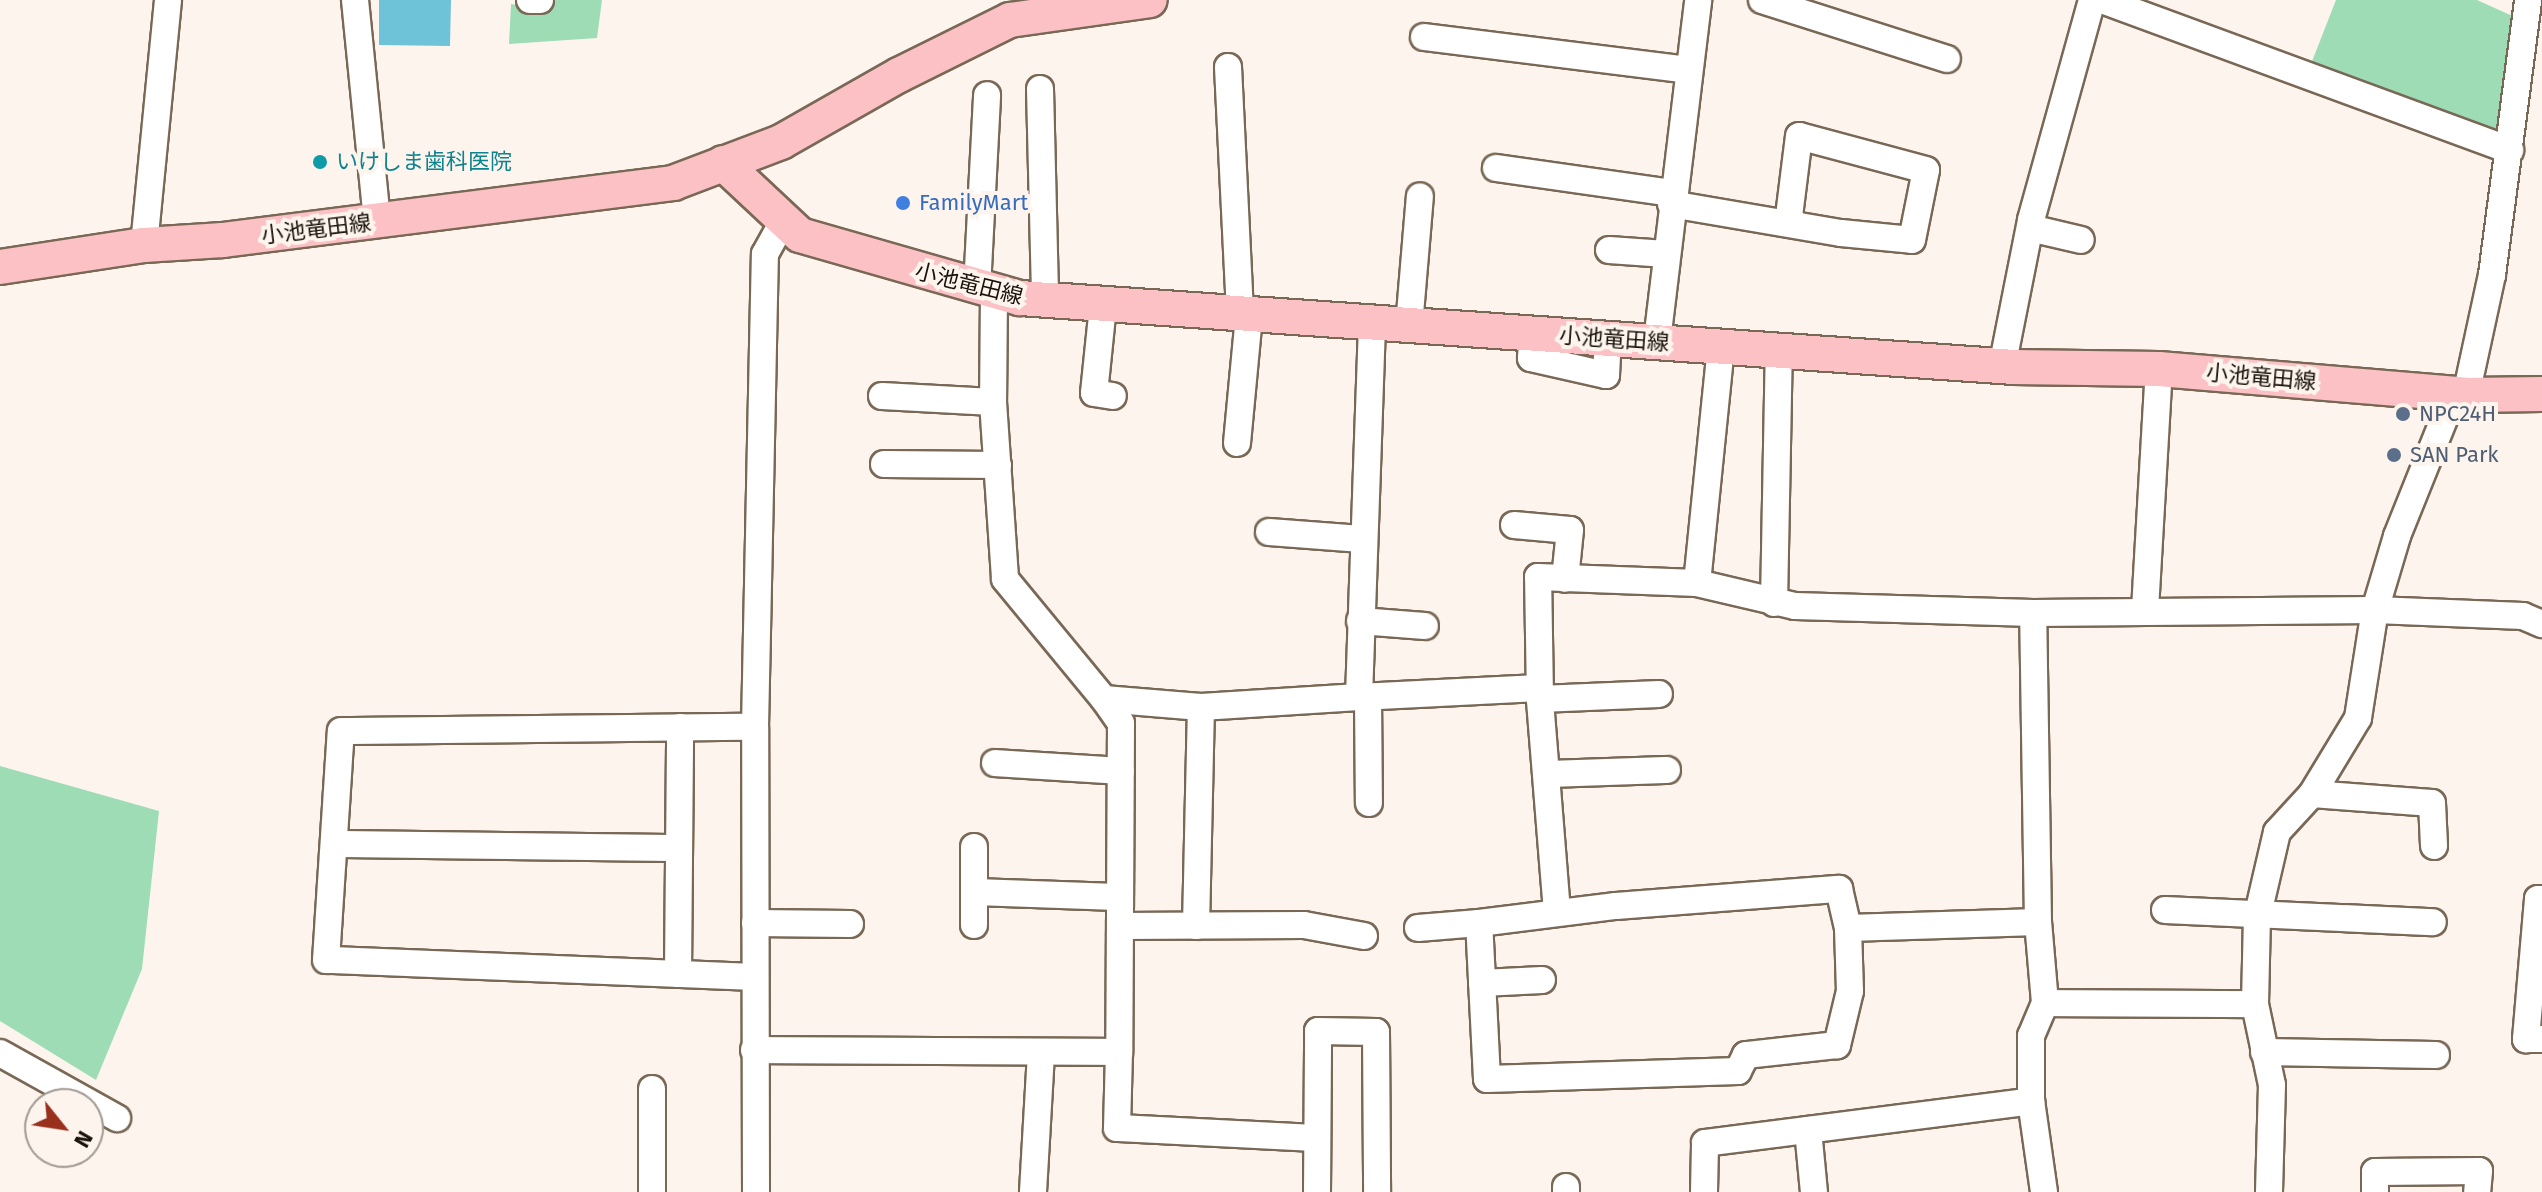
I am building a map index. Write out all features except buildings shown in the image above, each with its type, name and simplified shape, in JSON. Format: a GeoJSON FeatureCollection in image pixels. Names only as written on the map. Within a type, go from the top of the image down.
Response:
{"type":"FeatureCollection","features":[{"type":"Feature","properties":{"kind":"main road","name":"小池竜田線"},"geometry":{"type":"LineString","coordinates":[[0,267],[144,245],[377,222],[673,183],[781,142],[899,75],[1010,20],[1150,0]]}},
{"type":"Feature","properties":{"kind":"main road","name":"小池竜田線"},"geometry":{"type":"LineString","coordinates":[[723,163],[800,235],[985,291],[1045,301],[2002,367],[2159,369],[2460,395],[2542,394]]}},
{"type":"Feature","properties":{"kind":"street"},"geometry":{"type":"LineString","coordinates":[[144,245],[168,0]]}},
{"type":"Feature","properties":{"kind":"street"},"geometry":{"type":"LineString","coordinates":[[355,0],[377,222]]}},
{"type":"Feature","properties":{"kind":"street"},"geometry":{"type":"LineString","coordinates":[[530,0],[540,0]]}},
{"type":"Feature","properties":{"kind":"street"},"geometry":{"type":"LineString","coordinates":[[1657,341],[1671,198],[1698,0]]}},
{"type":"Feature","properties":{"kind":"street"},"geometry":{"type":"LineString","coordinates":[[1762,0],[1947,59]]}},
{"type":"Feature","properties":{"kind":"street"},"geometry":{"type":"LineString","coordinates":[[2002,367],[2030,228],[2092,0]]}},
{"type":"Feature","properties":{"kind":"street"},"geometry":{"type":"LineString","coordinates":[[2102,0],[2510,150]]}},
{"type":"Feature","properties":{"kind":"street"},"geometry":{"type":"LineString","coordinates":[[2269,1192],[2272,1085],[2255,1004],[2257,918],[2277,832],[2312,794],[2358,718],[2375,610],[2397,536],[2460,395],[2510,150],[2528,0]]}},
{"type":"Feature","properties":{"kind":"street"},"geometry":{"type":"LineString","coordinates":[[1424,37],[1689,70]]}},
{"type":"Feature","properties":{"kind":"street"},"geometry":{"type":"LineString","coordinates":[[1228,67],[1245,314],[1237,443]]}},
{"type":"Feature","properties":{"kind":"street"},"geometry":{"type":"LineString","coordinates":[[1040,89],[1045,301]]}},
{"type":"Feature","properties":{"kind":"street"},"geometry":{"type":"LineString","coordinates":[[987,95],[985,291],[1005,579],[1121,723],[1117,1128],[1317,1138]]}},
{"type":"Feature","properties":{"kind":"street"},"geometry":{"type":"LineString","coordinates":[[1496,168],[1671,198],[1794,224],[1912,240],[1926,170],[1799,136],[1789,216],[1794,224]]}},
{"type":"Feature","properties":{"kind":"street"},"geometry":{"type":"LineString","coordinates":[[1409,326],[1420,196]]}},
{"type":"Feature","properties":{"kind":"street"},"geometry":{"type":"LineString","coordinates":[[756,1192],[755,727],[765,254],[783,221]]}},
{"type":"Feature","properties":{"kind":"street"},"geometry":{"type":"LineString","coordinates":[[2030,228],[2081,240]]}},
{"type":"Feature","properties":{"kind":"street"},"geometry":{"type":"LineString","coordinates":[[1609,250],[1666,254]]}},
{"type":"Feature","properties":{"kind":"street"},"geometry":{"type":"LineString","coordinates":[[1103,306],[1094,393],[1113,396]]}},
{"type":"Feature","properties":{"kind":"street"},"geometry":{"type":"LineString","coordinates":[[1369,803],[1360,621],[1372,325]]}},
{"type":"Feature","properties":{"kind":"street"},"geometry":{"type":"LineString","coordinates":[[1697,583],[1721,347]]}},
{"type":"Feature","properties":{"kind":"street"},"geometry":{"type":"LineString","coordinates":[[1774,603],[1779,350]]}},
{"type":"Feature","properties":{"kind":"street"},"geometry":{"type":"LineString","coordinates":[[2145,610],[2159,369]]}},
{"type":"Feature","properties":{"kind":"street"},"geometry":{"type":"LineString","coordinates":[[882,396],[993,402]]}},
{"type":"Feature","properties":{"kind":"street"},"geometry":{"type":"LineString","coordinates":[[884,464],[998,465]]}},
{"type":"Feature","properties":{"kind":"street"},"geometry":{"type":"LineString","coordinates":[[1514,525],[1570,530],[1565,579]]}},
{"type":"Feature","properties":{"kind":"street"},"geometry":{"type":"LineString","coordinates":[[1269,532],[1362,539]]}},
{"type":"Feature","properties":{"kind":"street"},"geometry":{"type":"LineString","coordinates":[[1557,912],[1539,693],[1538,577],[1697,583],[1774,603],[2033,613],[2375,610],[2523,616],[2542,624]]}},
{"type":"Feature","properties":{"kind":"street"},"geometry":{"type":"LineString","coordinates":[[2033,613],[2038,922],[2045,1003],[2031,1036],[2031,1101],[2044,1192]]}},
{"type":"Feature","properties":{"kind":"street"},"geometry":{"type":"LineString","coordinates":[[1360,621],[1425,626]]}},
{"type":"Feature","properties":{"kind":"street"},"geometry":{"type":"LineString","coordinates":[[1104,699],[1201,707],[1363,697],[1659,694]]}},
{"type":"Feature","properties":{"kind":"street"},"geometry":{"type":"LineString","coordinates":[[1196,926],[1201,707]]}},
{"type":"Feature","properties":{"kind":"street"},"geometry":{"type":"LineString","coordinates":[[678,974],[680,727]]}},
{"type":"Feature","properties":{"kind":"street"},"geometry":{"type":"LineString","coordinates":[[754,977],[326,960],[341,731],[755,727]]}},
{"type":"Feature","properties":{"kind":"street"},"geometry":{"type":"LineString","coordinates":[[995,763],[1121,771]]}},
{"type":"Feature","properties":{"kind":"street"},"geometry":{"type":"LineString","coordinates":[[1547,774],[1667,770]]}},
{"type":"Feature","properties":{"kind":"street"},"geometry":{"type":"LineString","coordinates":[[2312,794],[2432,803],[2434,846]]}},
{"type":"Feature","properties":{"kind":"street"},"geometry":{"type":"LineString","coordinates":[[334,844],[678,848]]}},
{"type":"Feature","properties":{"kind":"street"},"geometry":{"type":"LineString","coordinates":[[974,847],[974,925]]}},
{"type":"Feature","properties":{"kind":"street"},"geometry":{"type":"LineString","coordinates":[[1418,928],[1557,912],[1839,889],[1848,928],[1850,991],[1837,1045],[1746,1055],[1738,1071],[1487,1079],[1479,923]]}},
{"type":"Feature","properties":{"kind":"street"},"geometry":{"type":"LineString","coordinates":[[975,892],[1117,897]]}},
{"type":"Feature","properties":{"kind":"street"},"geometry":{"type":"LineString","coordinates":[[2542,899],[2538,899],[2526,1039],[2542,1039]]}},
{"type":"Feature","properties":{"kind":"street"},"geometry":{"type":"LineString","coordinates":[[2165,910],[2257,918],[2433,922]]}},
{"type":"Feature","properties":{"kind":"street"},"geometry":{"type":"LineString","coordinates":[[1848,928],[2038,922]]}},
{"type":"Feature","properties":{"kind":"street"},"geometry":{"type":"LineString","coordinates":[[755,923],[850,924]]}},
{"type":"Feature","properties":{"kind":"street"},"geometry":{"type":"LineString","coordinates":[[1120,926],[1304,925],[1364,936]]}},
{"type":"Feature","properties":{"kind":"street"},"geometry":{"type":"LineString","coordinates":[[1482,983],[1542,980]]}},
{"type":"Feature","properties":{"kind":"street"},"geometry":{"type":"LineString","coordinates":[[2045,1003],[2255,1004]]}},
{"type":"Feature","properties":{"kind":"street"},"geometry":{"type":"LineString","coordinates":[[1317,1192],[1318,1031],[1376,1032],[1377,1192]]}},
{"type":"Feature","properties":{"kind":"street"},"geometry":{"type":"LineString","coordinates":[[754,1050],[1041,1054],[1119,1052]]}},
{"type":"Feature","properties":{"kind":"street"},"geometry":{"type":"LineString","coordinates":[[2264,1052],[2436,1055]]}},
{"type":"Feature","properties":{"kind":"street"},"geometry":{"type":"LineString","coordinates":[[0,1053],[117,1118]]}},
{"type":"Feature","properties":{"kind":"street"},"geometry":{"type":"LineString","coordinates":[[1033,1192],[1041,1054]]}},
{"type":"Feature","properties":{"kind":"street"},"geometry":{"type":"LineString","coordinates":[[652,1089],[652,1192]]}},
{"type":"Feature","properties":{"kind":"street"},"geometry":{"type":"LineString","coordinates":[[1704,1192],[1705,1143],[2031,1101]]}},
{"type":"Feature","properties":{"kind":"street"},"geometry":{"type":"LineString","coordinates":[[1808,1130],[1814,1192]]}},
{"type":"Feature","properties":{"kind":"street"},"geometry":{"type":"LineString","coordinates":[[2375,1192],[2375,1172],[2479,1171],[2477,1192]]}},
{"type":"Feature","properties":{"kind":"green space"},"geometry":{"type":"Polygon","coordinates":[[[553,0],[602,0],[597,38],[509,44],[511,4],[551,11],[553,0]]]}},
{"type":"Feature","properties":{"kind":"green space"},"geometry":{"type":"Polygon","coordinates":[[[2336,0],[2477,0],[2517,18],[2505,143],[2309,69],[2336,0]]]}},
{"type":"Feature","properties":{"kind":"green space"},"geometry":{"type":"Polygon","coordinates":[[[0,766],[159,811],[142,969],[96,1080],[0,1021],[0,766]]]}},
{"type":"Feature","properties":{"kind":"water"},"geometry":{"type":"Polygon","coordinates":[[[379,0],[451,0],[450,46],[379,45],[379,0]]]}},
{"type":"Feature","properties":{"kind":"place","name":"いけしま歯科医院"},"geometry":{"type":"Point","coordinates":[320,162]}},
{"type":"Feature","properties":{"kind":"place","name":"FamilyMart"},"geometry":{"type":"Point","coordinates":[903,203]}},
{"type":"Feature","properties":{"kind":"place","name":"NPC24H"},"geometry":{"type":"Point","coordinates":[2403,414]}},
{"type":"Feature","properties":{"kind":"place","name":"SAN Park"},"geometry":{"type":"Point","coordinates":[2394,455]}}]}
